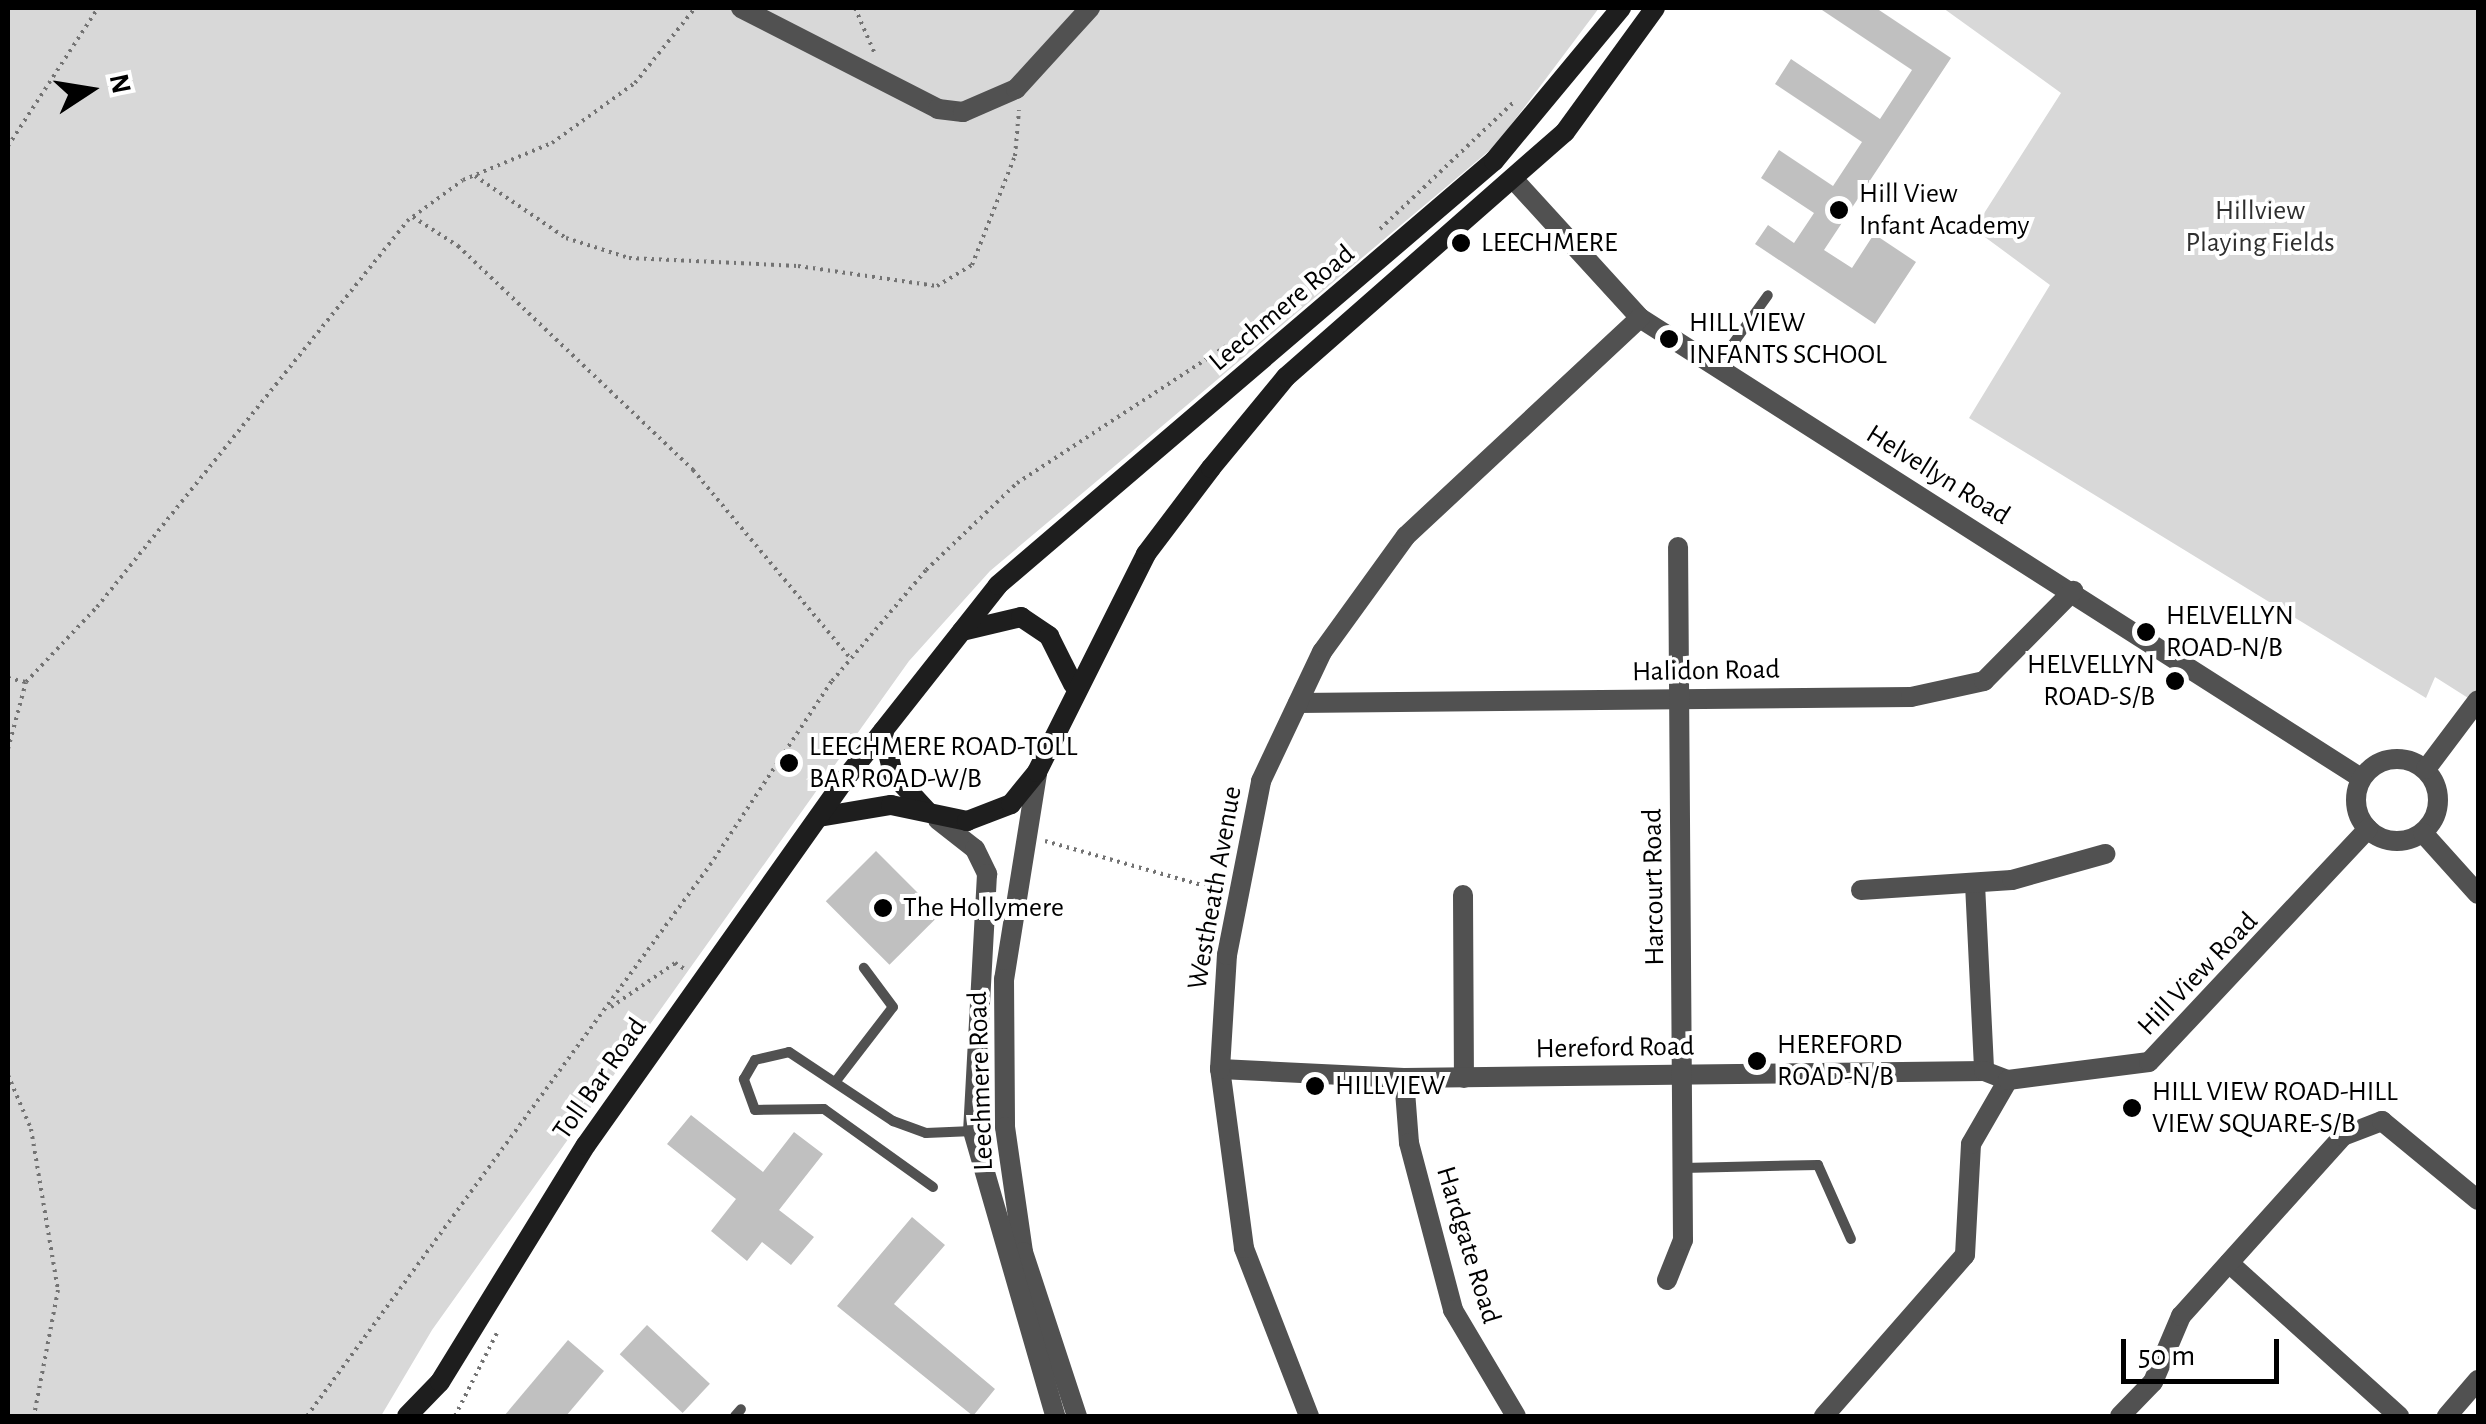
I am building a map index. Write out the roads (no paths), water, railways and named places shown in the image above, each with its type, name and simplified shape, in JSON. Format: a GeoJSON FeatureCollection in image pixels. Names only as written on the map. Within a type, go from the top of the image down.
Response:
{"type":"FeatureCollection","features":[{"type":"Feature","properties":{"kind":"main road","name":"Leechmere Road"},"geometry":{"type":"LineString","coordinates":[[849,774],[998,585],[1134,464],[1494,161],[1621,8]]}},
{"type":"Feature","properties":{"kind":"main road","name":"Leechmere Road"},"geometry":{"type":"LineString","coordinates":[[1037,772],[1073,684],[1146,554],[1286,377],[1516,182],[1608,80],[1655,8]]}},
{"type":"Feature","properties":{"kind":"main road"},"geometry":{"type":"LineString","coordinates":[[1494,161],[1516,182]]}},
{"type":"Feature","properties":{"kind":"main road"},"geometry":{"type":"LineString","coordinates":[[960,632],[1021,617],[1050,636],[1073,684]]}},
{"type":"Feature","properties":{"kind":"main road","name":"Leechmere Road"},"geometry":{"type":"LineString","coordinates":[[883,731],[893,774],[938,820]]}},
{"type":"Feature","properties":{"kind":"main road"},"geometry":{"type":"LineString","coordinates":[[819,817],[891,805],[938,820],[967,821],[1012,804],[1037,772]]}},
{"type":"Feature","properties":{"kind":"main road","name":"Toll Bar Road"},"geometry":{"type":"LineString","coordinates":[[426,1416],[440,1382],[586,1145],[849,774]]}},
{"type":"Feature","properties":{"kind":"main road","name":"Toll Bar Road"},"geometry":{"type":"LineString","coordinates":[[407,1416],[440,1382]]}},
{"type":"Feature","properties":{"kind":"street"},"geometry":{"type":"LineString","coordinates":[[742,8],[889,83],[963,112],[1020,85],[1090,8]]}},
{"type":"Feature","properties":{"kind":"street","name":"Helvellyn Road"},"geometry":{"type":"LineString","coordinates":[[1516,182],[1640,318],[2361,778]]}},
{"type":"Feature","properties":{"kind":"street","name":"Westheath Avenue"},"geometry":{"type":"LineString","coordinates":[[1308,1416],[1244,1248],[1220,1069],[1236,895],[1260,781],[1298,703],[1362,590],[1406,536],[1640,318]]}},
{"type":"Feature","properties":{"kind":"street","name":"Harcourt Road"},"geometry":{"type":"LineString","coordinates":[[1667,1280],[1683,1240],[1678,547]]}},
{"type":"Feature","properties":{"kind":"street","name":"Halidon Road"},"geometry":{"type":"LineString","coordinates":[[1298,703],[1952,690],[2013,662],[2073,591]]}},
{"type":"Feature","properties":{"kind":"street"},"geometry":{"type":"LineString","coordinates":[[2426,769],[2478,700]]}},
{"type":"Feature","properties":{"kind":"street"},"geometry":{"type":"LineString","coordinates":[[2392,760],[2426,769],[2438,790],[2422,833],[2404,841],[2368,829],[2355,795],[2361,778],[2392,760]]}},
{"type":"Feature","properties":{"kind":"street","name":"Leechmere Road"},"geometry":{"type":"LineString","coordinates":[[1037,772],[1020,834],[1004,979],[1005,1127],[1023,1252],[1077,1416]]}},
{"type":"Feature","properties":{"kind":"street","name":"Leechmere Road"},"geometry":{"type":"LineString","coordinates":[[938,820],[975,849],[987,874],[973,1131],[1055,1416]]}},
{"type":"Feature","properties":{"kind":"street","name":"Hill View Road"},"geometry":{"type":"LineString","coordinates":[[2008,1080],[2149,1062],[2368,829]]}},
{"type":"Feature","properties":{"kind":"street"},"geometry":{"type":"LineString","coordinates":[[2422,833],[2478,894]]}},
{"type":"Feature","properties":{"kind":"street"},"geometry":{"type":"LineString","coordinates":[[1861,890],[1975,884],[2105,854]]}},
{"type":"Feature","properties":{"kind":"street"},"geometry":{"type":"LineString","coordinates":[[1975,884],[1984,1071]]}},
{"type":"Feature","properties":{"kind":"street"},"geometry":{"type":"LineString","coordinates":[[1463,895],[1464,1078]]}},
{"type":"Feature","properties":{"kind":"street","name":"Hereford Road"},"geometry":{"type":"LineString","coordinates":[[1220,1069],[1404,1078],[1984,1071],[2008,1080]]}},
{"type":"Feature","properties":{"kind":"street","name":"Hardgate Road"},"geometry":{"type":"LineString","coordinates":[[1404,1078],[1409,1143],[1453,1310],[1516,1416]]}},
{"type":"Feature","properties":{"kind":"street"},"geometry":{"type":"LineString","coordinates":[[1824,1416],[1965,1254],[1970,1144],[2008,1080]]}},
{"type":"Feature","properties":{"kind":"street"},"geometry":{"type":"LineString","coordinates":[[2120,1416],[2153,1382],[2181,1316],[2361,1126],[2382,1122],[2400,1131],[2475,1190]]}},
{"type":"Feature","properties":{"kind":"street"},"geometry":{"type":"LineString","coordinates":[[2230,1262],[2400,1416]]}},
{"type":"Feature","properties":{"kind":"street"},"geometry":{"type":"LineString","coordinates":[[2447,1416],[2478,1380]]}},
{"type":"Feature","properties":{"kind":"lane"},"geometry":{"type":"LineString","coordinates":[[1716,366],[1768,295]]}},
{"type":"Feature","properties":{"kind":"lane"},"geometry":{"type":"LineString","coordinates":[[836,1080],[893,1007],[864,968]]}},
{"type":"Feature","properties":{"kind":"lane"},"geometry":{"type":"LineString","coordinates":[[933,1186],[824,1109],[755,1110],[744,1079],[769,1050],[836,1080],[909,1127],[973,1131]]}},
{"type":"Feature","properties":{"kind":"lane"},"geometry":{"type":"LineString","coordinates":[[1683,1168],[1818,1166],[1851,1238]]}},
{"type":"Feature","properties":{"kind":"place","name":"Hill View Infant Academy"},"geometry":{"type":"Point","coordinates":[1839,210]}},
{"type":"Feature","properties":{"kind":"place","name":"LEECHMERE"},"geometry":{"type":"Point","coordinates":[1461,243]}},
{"type":"Feature","properties":{"kind":"place","name":"HILL VIEW INFANTS SCHOOL"},"geometry":{"type":"Point","coordinates":[1669,339]}},
{"type":"Feature","properties":{"kind":"place","name":"HELVELLYN ROAD-N/B"},"geometry":{"type":"Point","coordinates":[2146,632]}},
{"type":"Feature","properties":{"kind":"place","name":"HELVELLYN ROAD-S/B"},"geometry":{"type":"Point","coordinates":[2175,681]}},
{"type":"Feature","properties":{"kind":"place","name":"LEECHMERE ROAD-TOLL BAR ROAD-W/B"},"geometry":{"type":"Point","coordinates":[789,763]}},
{"type":"Feature","properties":{"kind":"place","name":"The Hollymere"},"geometry":{"type":"Point","coordinates":[883,908]}},
{"type":"Feature","properties":{"kind":"place","name":"HEREFORD ROAD-N/B"},"geometry":{"type":"Point","coordinates":[1757,1061]}},
{"type":"Feature","properties":{"kind":"place","name":"HILLVIEW"},"geometry":{"type":"Point","coordinates":[1315,1086]}},
{"type":"Feature","properties":{"kind":"place","name":"HILL VIEW ROAD-HILL VIEW SQUARE-S/B"},"geometry":{"type":"Point","coordinates":[2132,1108]}},
{"type":"Feature","properties":{"kind":"park label","name":"Hillview Playing Fields"},"geometry":{"type":"Point","coordinates":[2260,227]}}]}
